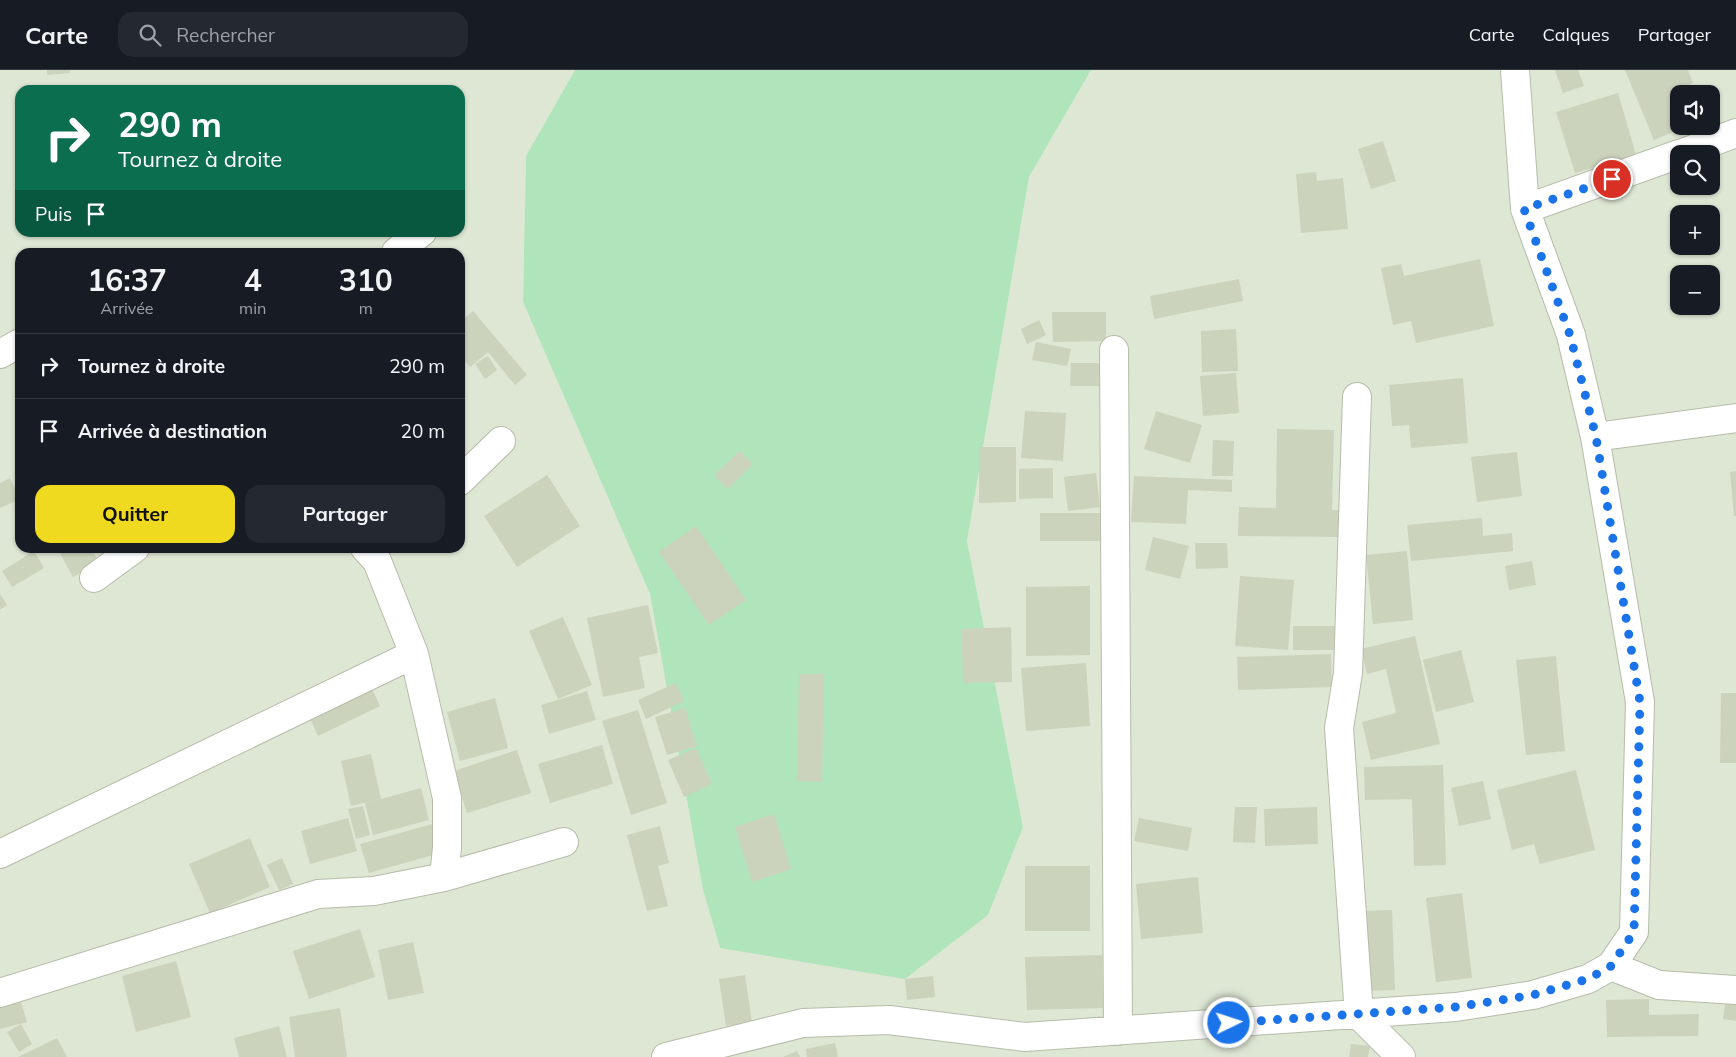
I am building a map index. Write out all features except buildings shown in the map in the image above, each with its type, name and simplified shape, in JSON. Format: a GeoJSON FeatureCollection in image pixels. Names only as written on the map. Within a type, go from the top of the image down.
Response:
{"type":"FeatureCollection","features":[{"type":"Feature","properties":{"kind":"street"},"geometry":{"type":"LineString","coordinates":[[672,1056],[803,1023],[889,1020],[1025,1036],[1456,1007],[1533,995],[1588,979],[1611,966],[1634,932],[1640,702],[1596,437],[1570,335],[1524,209],[1515,70]]}},
{"type":"Feature","properties":{"kind":"street"},"geometry":{"type":"LineString","coordinates":[[1704,145],[1736,133]]}},
{"type":"Feature","properties":{"kind":"street"},"geometry":{"type":"LineString","coordinates":[[1524,209],[1670,158]]}},
{"type":"Feature","properties":{"kind":"street"},"geometry":{"type":"LineString","coordinates":[[401,248],[416,237]]}},
{"type":"Feature","properties":{"kind":"street"},"geometry":{"type":"LineString","coordinates":[[0,354],[15,346]]}},
{"type":"Feature","properties":{"kind":"street"},"geometry":{"type":"LineString","coordinates":[[1114,350],[1118,1030]]}},
{"type":"Feature","properties":{"kind":"street"},"geometry":{"type":"LineString","coordinates":[[1358,397],[1348,673],[1339,728],[1359,1015],[1401,1057]]}},
{"type":"Feature","properties":{"kind":"street"},"geometry":{"type":"LineString","coordinates":[[1596,437],[1736,418]]}},
{"type":"Feature","properties":{"kind":"street"},"geometry":{"type":"LineString","coordinates":[[465,476],[501,441]]}},
{"type":"Feature","properties":{"kind":"street"},"geometry":{"type":"LineString","coordinates":[[94,578],[128,553]]}},
{"type":"Feature","properties":{"kind":"street"},"geometry":{"type":"LineString","coordinates":[[378,553],[414,654],[447,798],[447,848],[444,877]]}},
{"type":"Feature","properties":{"kind":"street"},"geometry":{"type":"LineString","coordinates":[[0,854],[414,654]]}},
{"type":"Feature","properties":{"kind":"street"},"geometry":{"type":"LineString","coordinates":[[0,993],[318,894],[374,892],[444,877],[564,842]]}},
{"type":"Feature","properties":{"kind":"street"},"geometry":{"type":"LineString","coordinates":[[1611,966],[1659,985],[1736,990]]}},
{"type":"Feature","properties":{"kind":"shaded area"},"geometry":{"type":"Polygon","coordinates":[[[0,70],[575,70],[526,156],[523,302],[650,594],[703,890],[720,948],[1023,827],[967,541],[1029,177],[1091,70],[1736,70],[1736,1057],[0,1057],[0,70]]]}},
{"type":"Feature","properties":{"kind":"green space"},"geometry":{"type":"Polygon","coordinates":[[[575,70],[1091,70],[1029,177],[967,541],[1023,827],[988,915],[905,979],[720,948],[703,890],[650,594],[523,302],[526,156],[575,70]]]}},
{"type":"Feature","properties":{"kind":"route"},"geometry":{"type":"LineString","coordinates":[[1229,1023],[1456,1007],[1533,995],[1588,979],[1611,966],[1634,932],[1640,702],[1596,437],[1570,335],[1524,209],[1612,179]]}}]}
